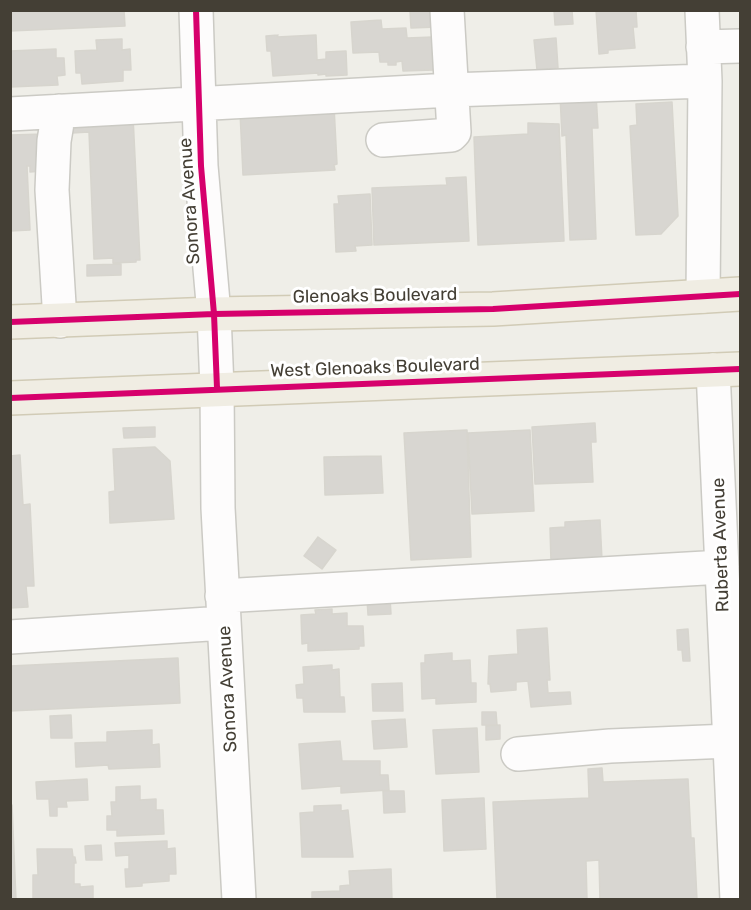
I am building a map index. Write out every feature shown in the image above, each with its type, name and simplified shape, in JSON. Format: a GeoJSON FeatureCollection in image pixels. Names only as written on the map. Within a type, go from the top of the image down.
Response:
{"type":"FeatureCollection","features":[{"type":"Feature","properties":{"kind":"main road","name":"Glenoaks Boulevard"},"geometry":{"type":"LineString","coordinates":[[10,322],[214,314],[493,309],[741,294]]}},
{"type":"Feature","properties":{"kind":"main road","name":"West Glenoaks Boulevard"},"geometry":{"type":"LineString","coordinates":[[10,398],[727,369]]}},
{"type":"Feature","properties":{"kind":"street","name":"Sonora Avenue"},"geometry":{"type":"LineString","coordinates":[[196,10],[201,166],[214,314],[218,508],[239,900]]}},
{"type":"Feature","properties":{"kind":"street"},"geometry":{"type":"LineString","coordinates":[[383,140],[451,135],[454,132],[447,10]]}},
{"type":"Feature","properties":{"kind":"street"},"geometry":{"type":"LineString","coordinates":[[702,10],[705,81],[704,296]]}},
{"type":"Feature","properties":{"kind":"street"},"geometry":{"type":"LineString","coordinates":[[703,47],[741,46]]}},
{"type":"Feature","properties":{"kind":"street"},"geometry":{"type":"LineString","coordinates":[[10,114],[451,90],[705,81]]}},
{"type":"Feature","properties":{"kind":"street"},"geometry":{"type":"LineString","coordinates":[[59,111],[54,141],[52,190],[60,321]]}},
{"type":"Feature","properties":{"kind":"street","name":"Ruberta Avenue"},"geometry":{"type":"LineString","coordinates":[[727,369],[722,567],[737,900]]}},
{"type":"Feature","properties":{"kind":"street"},"geometry":{"type":"LineString","coordinates":[[10,637],[223,610],[722,567]]}},
{"type":"Feature","properties":{"kind":"street"},"geometry":{"type":"LineString","coordinates":[[518,754],[599,747],[729,741]]}},
{"type":"Feature","properties":{"kind":"building"},"geometry":{"type":"Polygon","coordinates":[[[10,10],[124,10],[125,26],[10,31],[10,10]]]}},
{"type":"Feature","properties":{"kind":"building"},"geometry":{"type":"Polygon","coordinates":[[[410,10],[436,10],[437,27],[411,28],[410,10]]]}},
{"type":"Feature","properties":{"kind":"building"},"geometry":{"type":"Polygon","coordinates":[[[554,10],[572,10],[573,24],[555,25],[554,10]]]}},
{"type":"Feature","properties":{"kind":"building"},"geometry":{"type":"Polygon","coordinates":[[[596,10],[636,10],[637,27],[633,27],[635,48],[608,50],[608,53],[599,54],[596,10]]]}},
{"type":"Feature","properties":{"kind":"building"},"geometry":{"type":"Polygon","coordinates":[[[381,20],[382,29],[406,28],[407,38],[433,37],[434,70],[403,71],[402,61],[396,62],[396,65],[380,62],[379,52],[353,53],[351,22],[381,20]]]}},
{"type":"Feature","properties":{"kind":"building"},"geometry":{"type":"Polygon","coordinates":[[[278,35],[277,37],[316,35],[317,60],[326,59],[326,52],[346,51],[347,75],[326,76],[326,74],[318,75],[318,73],[273,76],[271,51],[267,51],[266,36],[278,35]]]}},
{"type":"Feature","properties":{"kind":"building"},"geometry":{"type":"Polygon","coordinates":[[[556,38],[558,68],[537,70],[534,40],[556,38]]]}},
{"type":"Feature","properties":{"kind":"building"},"geometry":{"type":"Polygon","coordinates":[[[122,39],[122,50],[130,49],[131,70],[123,70],[123,81],[82,84],[81,73],[76,73],[75,51],[97,50],[96,40],[122,39]]]}},
{"type":"Feature","properties":{"kind":"building"},"geometry":{"type":"Polygon","coordinates":[[[56,49],[56,58],[64,58],[65,75],[57,76],[58,85],[10,87],[10,51],[56,49]]]}},
{"type":"Feature","properties":{"kind":"building"},"geometry":{"type":"Polygon","coordinates":[[[596,94],[598,128],[592,128],[596,239],[570,240],[566,135],[562,136],[560,95],[596,94]]]}},
{"type":"Feature","properties":{"kind":"building"},"geometry":{"type":"Polygon","coordinates":[[[672,102],[678,216],[661,234],[636,235],[630,126],[637,125],[636,104],[672,102]]]}},
{"type":"Feature","properties":{"kind":"building"},"geometry":{"type":"Polygon","coordinates":[[[334,106],[337,164],[334,165],[335,170],[243,175],[240,112],[334,106]]]}},
{"type":"Feature","properties":{"kind":"building"},"geometry":{"type":"Polygon","coordinates":[[[133,116],[140,260],[113,263],[113,258],[94,259],[89,132],[72,133],[72,124],[133,116]]]}},
{"type":"Feature","properties":{"kind":"building"},"geometry":{"type":"Polygon","coordinates":[[[528,123],[559,124],[564,241],[478,245],[474,137],[528,134],[528,123]]]}},
{"type":"Feature","properties":{"kind":"building"},"geometry":{"type":"Polygon","coordinates":[[[44,134],[42,171],[30,172],[30,166],[27,166],[30,230],[10,231],[10,135],[44,134]]]}},
{"type":"Feature","properties":{"kind":"building"},"geometry":{"type":"Polygon","coordinates":[[[466,177],[469,241],[374,245],[372,188],[447,185],[446,178],[466,177]]]}},
{"type":"Feature","properties":{"kind":"building"},"geometry":{"type":"Polygon","coordinates":[[[370,194],[372,245],[355,246],[356,251],[336,252],[334,204],[339,204],[338,196],[370,194]]]}},
{"type":"Feature","properties":{"kind":"building"},"geometry":{"type":"Polygon","coordinates":[[[121,264],[121,275],[87,276],[87,265],[121,264]]]}},
{"type":"Feature","properties":{"kind":"building"},"geometry":{"type":"Polygon","coordinates":[[[595,423],[596,442],[591,442],[593,482],[535,484],[532,427],[595,423]]]}},
{"type":"Feature","properties":{"kind":"building"},"geometry":{"type":"Polygon","coordinates":[[[155,427],[155,437],[124,438],[123,428],[155,427]]]}},
{"type":"Feature","properties":{"kind":"building"},"geometry":{"type":"Polygon","coordinates":[[[467,430],[471,557],[411,560],[404,433],[467,430]]]}},
{"type":"Feature","properties":{"kind":"building"},"geometry":{"type":"Polygon","coordinates":[[[530,430],[534,511],[472,514],[468,433],[530,430]]]}},
{"type":"Feature","properties":{"kind":"building"},"geometry":{"type":"Polygon","coordinates":[[[155,447],[170,461],[174,519],[110,523],[109,492],[115,491],[113,449],[155,447]]]}},
{"type":"Feature","properties":{"kind":"building"},"geometry":{"type":"Polygon","coordinates":[[[20,455],[23,505],[30,504],[34,586],[26,586],[28,607],[10,608],[10,456],[20,455]]]}},
{"type":"Feature","properties":{"kind":"building"},"geometry":{"type":"Polygon","coordinates":[[[381,456],[383,493],[325,495],[324,457],[381,456]]]}},
{"type":"Feature","properties":{"kind":"building"},"geometry":{"type":"Polygon","coordinates":[[[600,520],[602,560],[551,562],[550,528],[565,527],[565,522],[600,520]]]}},
{"type":"Feature","properties":{"kind":"building"},"geometry":{"type":"Polygon","coordinates":[[[318,537],[336,550],[322,569],[304,556],[318,537]]]}},
{"type":"Feature","properties":{"kind":"building"},"geometry":{"type":"Polygon","coordinates":[[[390,598],[391,614],[368,615],[367,599],[390,598]]]}},
{"type":"Feature","properties":{"kind":"building"},"geometry":{"type":"Polygon","coordinates":[[[332,609],[332,614],[347,613],[347,626],[363,626],[364,646],[359,646],[359,649],[308,651],[308,643],[302,644],[301,615],[316,614],[315,610],[332,609]]]}},
{"type":"Feature","properties":{"kind":"building"},"geometry":{"type":"Polygon","coordinates":[[[547,628],[550,680],[547,680],[548,693],[570,692],[571,704],[531,707],[528,681],[516,682],[516,690],[491,692],[490,684],[488,684],[489,656],[518,654],[517,630],[547,628]]]}},
{"type":"Feature","properties":{"kind":"building"},"geometry":{"type":"Polygon","coordinates":[[[688,629],[690,661],[683,661],[682,650],[678,650],[677,630],[688,629]]]}},
{"type":"Feature","properties":{"kind":"building"},"geometry":{"type":"Polygon","coordinates":[[[452,653],[452,661],[470,660],[471,683],[476,683],[476,702],[436,704],[436,698],[422,699],[421,663],[425,663],[425,655],[452,653]]]}},
{"type":"Feature","properties":{"kind":"building"},"geometry":{"type":"Polygon","coordinates":[[[178,658],[180,703],[10,711],[10,666],[178,658]]]}},
{"type":"Feature","properties":{"kind":"building"},"geometry":{"type":"Polygon","coordinates":[[[332,665],[332,670],[339,669],[340,697],[344,697],[345,712],[304,712],[303,698],[297,698],[296,685],[304,684],[303,667],[332,665]]]}},
{"type":"Feature","properties":{"kind":"building"},"geometry":{"type":"Polygon","coordinates":[[[402,683],[403,711],[373,711],[372,684],[402,683]]]}},
{"type":"Feature","properties":{"kind":"building"},"geometry":{"type":"Polygon","coordinates":[[[482,712],[496,712],[497,725],[482,725],[482,712]]]}},
{"type":"Feature","properties":{"kind":"building"},"geometry":{"type":"Polygon","coordinates":[[[71,715],[72,738],[51,738],[50,716],[71,715]]]}},
{"type":"Feature","properties":{"kind":"building"},"geometry":{"type":"Polygon","coordinates":[[[405,719],[407,747],[374,749],[372,721],[405,719]]]}},
{"type":"Feature","properties":{"kind":"building"},"geometry":{"type":"Polygon","coordinates":[[[500,725],[500,739],[486,740],[486,726],[500,725]]]}},
{"type":"Feature","properties":{"kind":"building"},"geometry":{"type":"Polygon","coordinates":[[[477,728],[479,772],[436,774],[433,730],[477,728]]]}},
{"type":"Feature","properties":{"kind":"building"},"geometry":{"type":"Polygon","coordinates":[[[152,730],[152,745],[159,744],[160,767],[109,769],[108,765],[76,767],[75,743],[107,742],[107,732],[152,730]]]}},
{"type":"Feature","properties":{"kind":"building"},"geometry":{"type":"Polygon","coordinates":[[[340,741],[342,761],[380,761],[380,775],[388,775],[389,790],[341,793],[341,786],[302,789],[299,744],[340,741]]]}},
{"type":"Feature","properties":{"kind":"building"},"geometry":{"type":"Polygon","coordinates":[[[602,768],[603,782],[688,779],[697,900],[600,900],[599,860],[586,861],[587,900],[497,900],[493,802],[589,798],[588,769],[602,768]]]}},
{"type":"Feature","properties":{"kind":"building"},"geometry":{"type":"Polygon","coordinates":[[[87,779],[88,800],[66,801],[67,807],[57,807],[57,816],[50,816],[49,799],[37,799],[36,782],[87,779]]]}},
{"type":"Feature","properties":{"kind":"building"},"geometry":{"type":"Polygon","coordinates":[[[140,786],[140,800],[156,799],[156,810],[163,810],[164,834],[117,836],[117,830],[107,830],[107,816],[112,816],[111,802],[116,802],[116,787],[140,786]]]}},
{"type":"Feature","properties":{"kind":"building"},"geometry":{"type":"Polygon","coordinates":[[[383,791],[404,791],[405,812],[384,813],[383,791]]]}},
{"type":"Feature","properties":{"kind":"building"},"geometry":{"type":"Polygon","coordinates":[[[484,798],[486,849],[444,851],[442,800],[484,798]]]}},
{"type":"Feature","properties":{"kind":"building"},"geometry":{"type":"Polygon","coordinates":[[[10,805],[12,805],[16,900],[10,900],[10,805]]]}},
{"type":"Feature","properties":{"kind":"building"},"geometry":{"type":"Polygon","coordinates":[[[341,805],[341,811],[348,810],[353,857],[302,857],[300,813],[314,812],[314,806],[341,805]]]}},
{"type":"Feature","properties":{"kind":"building"},"geometry":{"type":"Polygon","coordinates":[[[167,841],[167,849],[175,848],[176,874],[169,874],[169,881],[126,887],[125,869],[129,869],[129,855],[116,856],[115,843],[167,841]]]}},
{"type":"Feature","properties":{"kind":"building"},"geometry":{"type":"Polygon","coordinates":[[[101,845],[102,860],[86,860],[85,846],[101,845]]]}},
{"type":"Feature","properties":{"kind":"building"},"geometry":{"type":"Polygon","coordinates":[[[37,849],[72,849],[76,863],[74,863],[74,884],[80,884],[80,887],[93,886],[93,900],[33,900],[33,875],[38,875],[37,849]]]}},
{"type":"Feature","properties":{"kind":"building"},"geometry":{"type":"Polygon","coordinates":[[[391,869],[392,900],[312,900],[312,892],[340,891],[340,886],[350,885],[349,871],[391,869]]]}},
{"type":"Feature","properties":{"kind":"cycle path"},"geometry":{"type":"LineString","coordinates":[[196,10],[201,166],[214,314],[217,388]]}},
{"type":"Feature","properties":{"kind":"cycle path"},"geometry":{"type":"LineString","coordinates":[[10,322],[214,314],[493,309],[740,294]]}},
{"type":"Feature","properties":{"kind":"cycle path"},"geometry":{"type":"LineString","coordinates":[[10,398],[740,369]]}}]}
